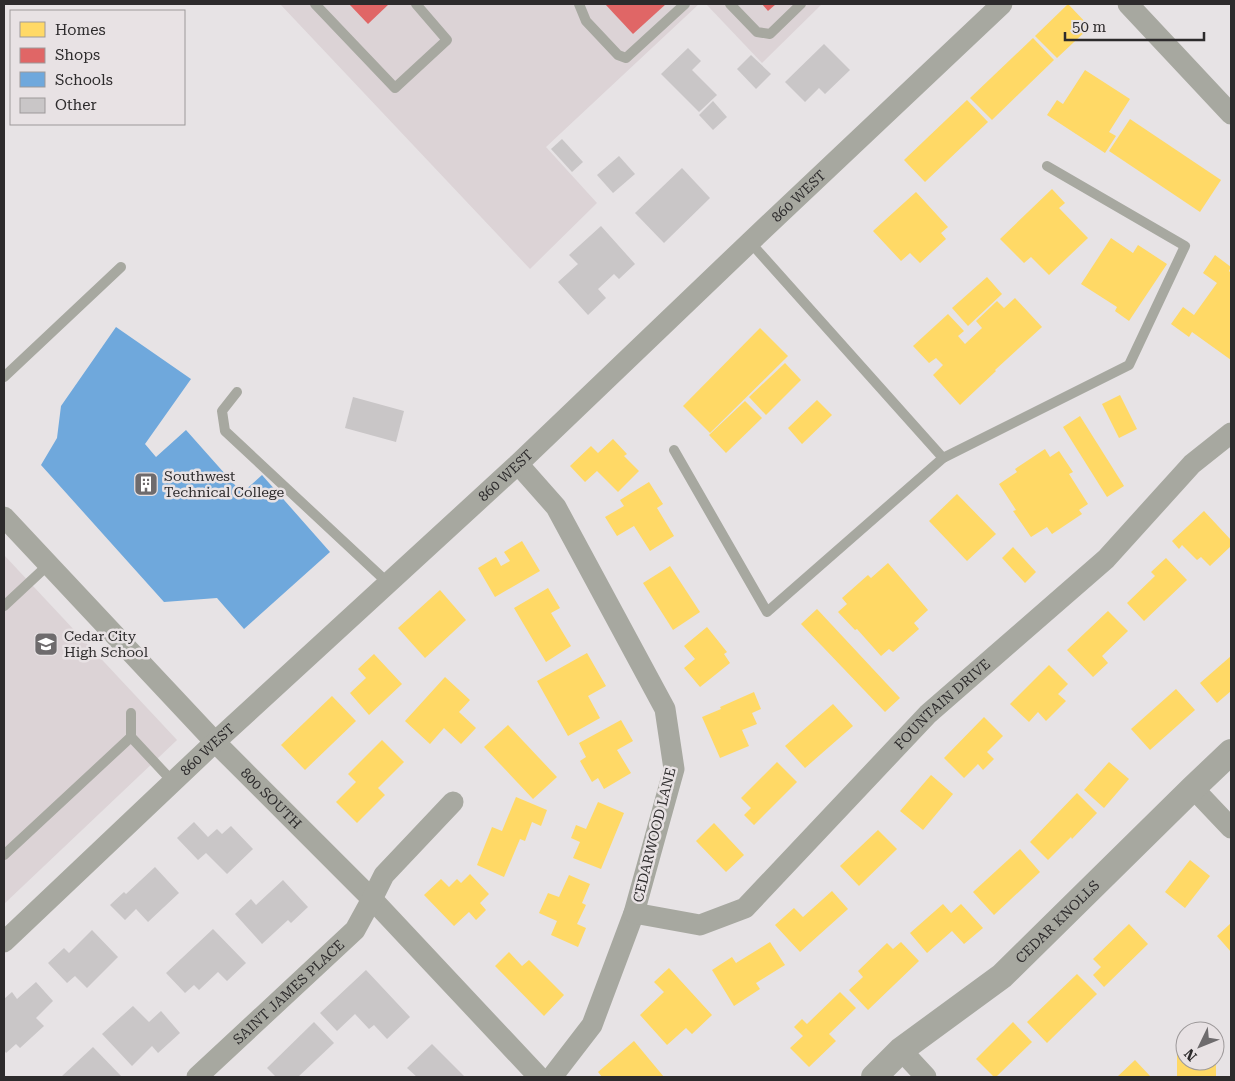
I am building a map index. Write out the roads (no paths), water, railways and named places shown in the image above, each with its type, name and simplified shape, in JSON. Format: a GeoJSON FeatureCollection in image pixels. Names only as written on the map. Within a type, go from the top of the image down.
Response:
{"type":"FeatureCollection","features":[{"type":"Feature","properties":{"kind":"street","name":"860 WEST"},"geometry":{"type":"LineString","coordinates":[[4,942],[215,742],[518,464],[1002,4]]}},
{"type":"Feature","properties":{"kind":"street"},"geometry":{"type":"LineString","coordinates":[[1128,4],[1231,114]]}},
{"type":"Feature","properties":{"kind":"street","name":"FOUNTAIN DRIVE"},"geometry":{"type":"LineString","coordinates":[[634,913],[700,925],[745,908],[928,714],[1106,559],[1192,464],[1231,433]]}},
{"type":"Feature","properties":{"kind":"street","name":"CEDARWOOD LANE"},"geometry":{"type":"LineString","coordinates":[[518,464],[556,508],[665,709],[674,769],[634,913],[592,1025],[552,1077]]}},
{"type":"Feature","properties":{"kind":"street","name":"800 SOUTH"},"geometry":{"type":"LineString","coordinates":[[4,517],[215,742],[372,899],[539,1077]]}},
{"type":"Feature","properties":{"kind":"street","name":"CEDAR KNOLLS"},"geometry":{"type":"LineString","coordinates":[[874,1077],[901,1050],[1002,976],[1231,752]]}},
{"type":"Feature","properties":{"kind":"street"},"geometry":{"type":"LineString","coordinates":[[1193,788],[1231,828]]}},
{"type":"Feature","properties":{"kind":"street","name":"SAINT JAMES PLACE"},"geometry":{"type":"LineString","coordinates":[[197,1077],[355,930],[384,874],[453,802]]}},
{"type":"Feature","properties":{"kind":"street"},"geometry":{"type":"LineString","coordinates":[[901,1050],[926,1077]]}},
{"type":"Feature","properties":{"kind":"lane"},"geometry":{"type":"LineString","coordinates":[[314,4],[395,88],[447,40],[416,4]]}},
{"type":"Feature","properties":{"kind":"lane"},"geometry":{"type":"LineString","coordinates":[[580,4],[586,20],[618,55],[626,58],[685,4]]}},
{"type":"Feature","properties":{"kind":"lane"},"geometry":{"type":"LineString","coordinates":[[730,4],[757,32],[770,34],[801,4]]}},
{"type":"Feature","properties":{"kind":"lane"},"geometry":{"type":"LineString","coordinates":[[674,450],[767,612],[943,458],[1128,365],[1185,246],[1047,166]]}},
{"type":"Feature","properties":{"kind":"lane"},"geometry":{"type":"LineString","coordinates":[[750,242],[943,458]]}},
{"type":"Feature","properties":{"kind":"lane"},"geometry":{"type":"LineString","coordinates":[[4,377],[122,267]]}},
{"type":"Feature","properties":{"kind":"lane"},"geometry":{"type":"LineString","coordinates":[[237,392],[222,411],[225,431],[388,583]]}},
{"type":"Feature","properties":{"kind":"lane"},"geometry":{"type":"LineString","coordinates":[[4,606],[48,565]]}},
{"type":"Feature","properties":{"kind":"lane"},"geometry":{"type":"LineString","coordinates":[[4,855],[130,737],[131,713]]}},
{"type":"Feature","properties":{"kind":"lane"},"geometry":{"type":"LineString","coordinates":[[130,737],[173,782]]}},
{"type":"Feature","properties":{"kind":"place","name":"Southwest Technical College"},"geometry":{"type":"Point","coordinates":[146,484]}},
{"type":"Feature","properties":{"kind":"place","name":"Cedar City High School"},"geometry":{"type":"Point","coordinates":[46,644]}}]}
